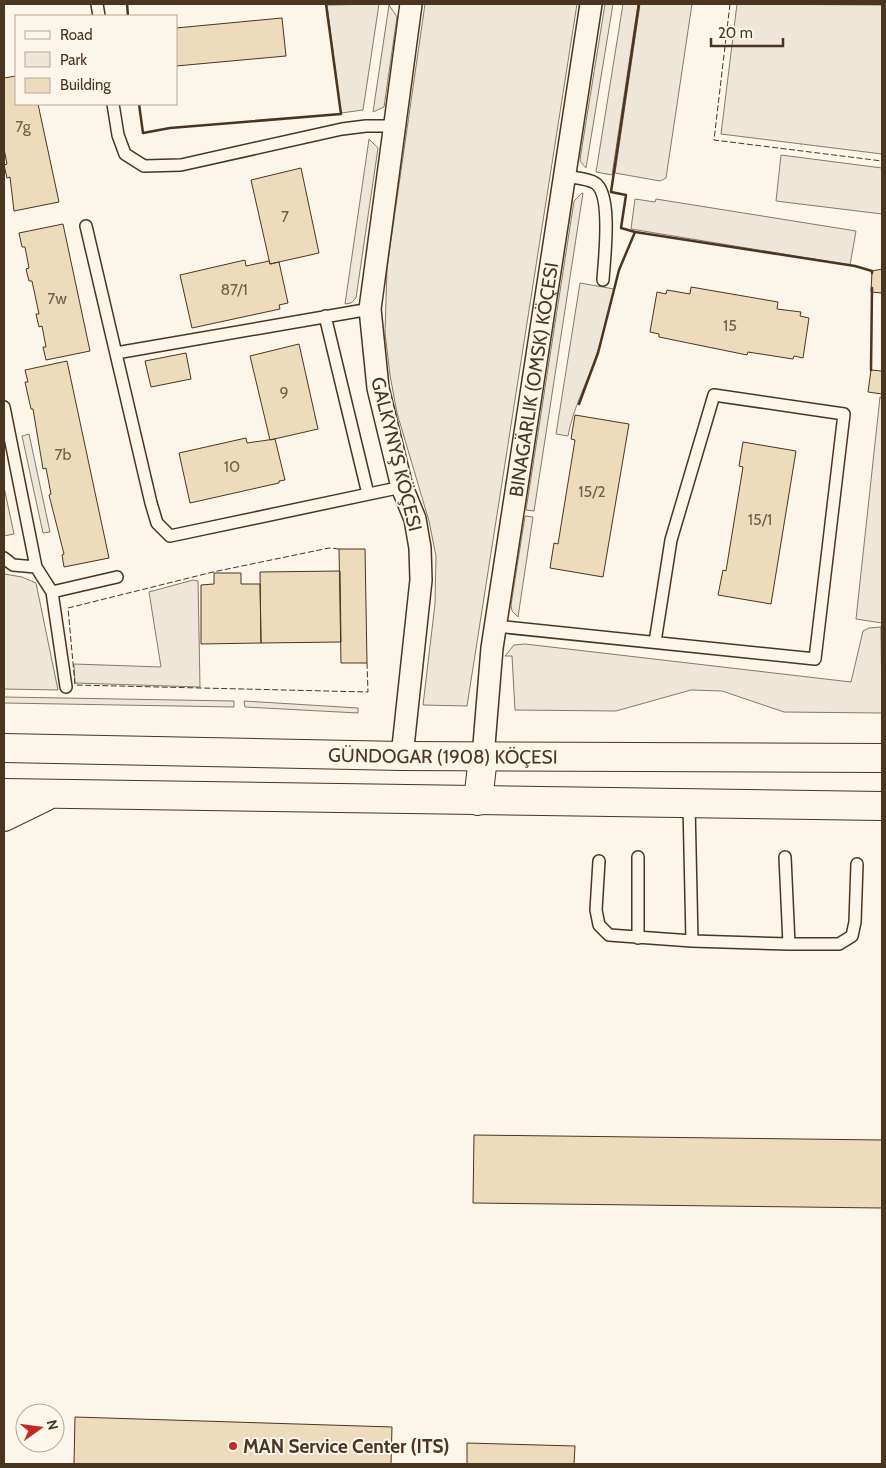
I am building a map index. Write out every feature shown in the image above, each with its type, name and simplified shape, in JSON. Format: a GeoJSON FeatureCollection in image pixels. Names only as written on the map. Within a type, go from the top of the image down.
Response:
{"type":"FeatureCollection","features":[{"type":"Feature","properties":{"kind":"main road"},"geometry":{"type":"LineString","coordinates":[[4,730],[52,748]]}},
{"type":"Feature","properties":{"kind":"main road","name":"GÜNDOGAR (1908) KÖÇESI"},"geometry":{"type":"LineString","coordinates":[[4,748],[483,757],[882,758]]}},
{"type":"Feature","properties":{"kind":"main road"},"geometry":{"type":"LineString","coordinates":[[478,801],[483,757]]}},
{"type":"Feature","properties":{"kind":"main road"},"geometry":{"type":"LineString","coordinates":[[4,793],[882,806]]}},
{"type":"Feature","properties":{"kind":"main road"},"geometry":{"type":"LineString","coordinates":[[4,817],[50,794]]}},
{"type":"Feature","properties":{"kind":"street","name":"GALKYNYŞ KÖÇESI"},"geometry":{"type":"LineString","coordinates":[[402,756],[421,580],[420,548],[415,519],[402,487],[378,388],[370,309],[411,4]]}},
{"type":"Feature","properties":{"kind":"street","name":"BINAGÄRLIK (OMSK) KÖÇESI"},"geometry":{"type":"LineString","coordinates":[[483,757],[495,626],[591,4]]}},
{"type":"Feature","properties":{"kind":"lane"},"geometry":{"type":"LineString","coordinates":[[113,105],[118,135],[124,154],[144,166],[181,165],[342,129],[366,126],[394,126]]}},
{"type":"Feature","properties":{"kind":"lane"},"geometry":{"type":"LineString","coordinates":[[565,176],[596,184],[602,191],[606,214],[603,280]]}},
{"type":"Feature","properties":{"kind":"lane"},"geometry":{"type":"LineString","coordinates":[[86,226],[157,523],[170,536],[402,487]]}},
{"type":"Feature","properties":{"kind":"lane"},"geometry":{"type":"LineString","coordinates":[[116,353],[370,309]]}},
{"type":"Feature","properties":{"kind":"lane"},"geometry":{"type":"LineString","coordinates":[[325,316],[368,494]]}},
{"type":"Feature","properties":{"kind":"lane"},"geometry":{"type":"LineString","coordinates":[[495,626],[815,659],[844,414],[714,395],[671,540],[655,642]]}},
{"type":"Feature","properties":{"kind":"lane"},"geometry":{"type":"LineString","coordinates":[[4,407],[36,567],[52,592],[66,687]]}},
{"type":"Feature","properties":{"kind":"lane"},"geometry":{"type":"LineString","coordinates":[[4,558],[13,565],[36,567]]}},
{"type":"Feature","properties":{"kind":"lane"},"geometry":{"type":"LineString","coordinates":[[52,592],[117,577]]}},
{"type":"Feature","properties":{"kind":"lane"},"geometry":{"type":"LineString","coordinates":[[688,804],[692,941]]}},
{"type":"Feature","properties":{"kind":"lane"},"geometry":{"type":"LineString","coordinates":[[785,857],[790,944]]}},
{"type":"Feature","properties":{"kind":"lane"},"geometry":{"type":"LineString","coordinates":[[638,858],[638,938]]}},
{"type":"Feature","properties":{"kind":"lane"},"geometry":{"type":"LineString","coordinates":[[599,861],[596,910],[599,925],[609,935],[692,941],[790,944],[838,944],[852,936],[855,922],[856,864]]}},
{"type":"Feature","properties":{"kind":"green space"},"geometry":{"type":"Polygon","coordinates":[[[379,4],[363,110],[341,113],[327,5],[379,4]]]}},
{"type":"Feature","properties":{"kind":"green space"},"geometry":{"type":"Polygon","coordinates":[[[425,4],[577,4],[467,706],[423,705],[435,604],[436,556],[429,521],[397,413],[385,333],[387,268],[425,4]]]}},
{"type":"Feature","properties":{"kind":"green space"},"geometry":{"type":"Polygon","coordinates":[[[605,4],[613,4],[586,168],[580,161],[605,4]]]}},
{"type":"Feature","properties":{"kind":"green space"},"geometry":{"type":"Polygon","coordinates":[[[623,4],[638,4],[612,175],[596,172],[623,4]]]}},
{"type":"Feature","properties":{"kind":"green space"},"geometry":{"type":"Polygon","coordinates":[[[640,4],[692,4],[666,178],[660,181],[615,173],[640,4]]]}},
{"type":"Feature","properties":{"kind":"green space"},"geometry":{"type":"Polygon","coordinates":[[[737,4],[882,5],[882,154],[721,134],[737,4]]]}},
{"type":"Feature","properties":{"kind":"green space"},"geometry":{"type":"Polygon","coordinates":[[[389,5],[397,17],[384,107],[373,112],[389,5]]]}},
{"type":"Feature","properties":{"kind":"green space"},"geometry":{"type":"Polygon","coordinates":[[[369,139],[378,148],[356,298],[351,303],[345,304],[369,139]]]}},
{"type":"Feature","properties":{"kind":"green space"},"geometry":{"type":"Polygon","coordinates":[[[781,155],[882,168],[882,214],[776,201],[781,155]]]}},
{"type":"Feature","properties":{"kind":"green space"},"geometry":{"type":"Polygon","coordinates":[[[582,193],[534,511],[526,510],[574,201],[582,193]]]}},
{"type":"Feature","properties":{"kind":"green space"},"geometry":{"type":"Polygon","coordinates":[[[635,199],[655,202],[656,199],[856,231],[850,265],[631,229],[635,199]]]}},
{"type":"Feature","properties":{"kind":"green space"},"geometry":{"type":"Polygon","coordinates":[[[580,283],[614,289],[599,348],[568,436],[556,434],[580,283]]]}},
{"type":"Feature","properties":{"kind":"green space"},"geometry":{"type":"Polygon","coordinates":[[[880,397],[882,397],[882,623],[856,619],[880,397]]]}},
{"type":"Feature","properties":{"kind":"green space"},"geometry":{"type":"Polygon","coordinates":[[[29,434],[50,532],[43,533],[22,436],[29,434]]]}},
{"type":"Feature","properties":{"kind":"green space"},"geometry":{"type":"Polygon","coordinates":[[[4,487],[14,534],[4,536],[4,487]]]}},
{"type":"Feature","properties":{"kind":"green space"},"geometry":{"type":"Polygon","coordinates":[[[525,516],[533,517],[518,617],[512,611],[511,605],[525,516]]]}},
{"type":"Feature","properties":{"kind":"green space"},"geometry":{"type":"Polygon","coordinates":[[[4,574],[22,577],[36,583],[58,690],[4,689],[4,574]]]}},
{"type":"Feature","properties":{"kind":"green space"},"geometry":{"type":"Polygon","coordinates":[[[193,580],[198,581],[200,687],[75,683],[74,664],[161,667],[149,592],[193,580]]]}},
{"type":"Feature","properties":{"kind":"green space"},"geometry":{"type":"Polygon","coordinates":[[[881,627],[882,713],[784,712],[722,691],[691,690],[616,711],[515,710],[512,656],[505,656],[514,645],[525,644],[851,682],[863,631],[869,628],[881,627]]]}},
{"type":"Feature","properties":{"kind":"green space"},"geometry":{"type":"Polygon","coordinates":[[[4,697],[234,701],[234,707],[4,703],[4,697]]]}},
{"type":"Feature","properties":{"kind":"green space"},"geometry":{"type":"Polygon","coordinates":[[[244,701],[358,708],[358,713],[245,707],[244,701]]]}},
{"type":"Feature","properties":{"kind":"building"},"geometry":{"type":"Polygon","coordinates":[[[282,18],[286,56],[178,66],[178,28],[282,18]]]}},
{"type":"Feature","properties":{"kind":"building"},"geometry":{"type":"Polygon","coordinates":[[[15,76],[15,105],[38,105],[59,202],[14,211],[10,177],[7,178],[4,165],[7,164],[4,149],[4,78],[15,76]]]}},
{"type":"Feature","properties":{"kind":"building"},"geometry":{"type":"Polygon","coordinates":[[[301,168],[319,253],[270,264],[251,180],[301,168]]]}},
{"type":"Feature","properties":{"kind":"building"},"geometry":{"type":"Polygon","coordinates":[[[63,224],[90,351],[46,360],[43,347],[46,347],[42,326],[39,327],[36,314],[39,314],[32,281],[29,281],[26,269],[29,268],[25,247],[22,247],[19,233],[63,224]]]}},
{"type":"Feature","properties":{"kind":"building"},"geometry":{"type":"Polygon","coordinates":[[[245,260],[246,266],[269,261],[270,264],[279,262],[288,303],[279,305],[280,309],[192,328],[180,275],[245,260]]]}},
{"type":"Feature","properties":{"kind":"building"},"geometry":{"type":"Polygon","coordinates":[[[882,269],[882,293],[871,292],[872,271],[882,269]]]}},
{"type":"Feature","properties":{"kind":"building"},"geometry":{"type":"Polygon","coordinates":[[[691,287],[778,302],[777,309],[801,312],[800,316],[809,318],[803,358],[794,356],[793,359],[748,352],[747,355],[659,337],[659,334],[650,332],[657,292],[666,294],[667,290],[690,294],[691,287]]]}},
{"type":"Feature","properties":{"kind":"building"},"geometry":{"type":"Polygon","coordinates":[[[299,344],[318,429],[270,440],[250,356],[299,344]]]}},
{"type":"Feature","properties":{"kind":"building"},"geometry":{"type":"Polygon","coordinates":[[[186,353],[191,379],[151,387],[145,361],[186,353]]]}},
{"type":"Feature","properties":{"kind":"building"},"geometry":{"type":"Polygon","coordinates":[[[67,361],[109,558],[64,567],[62,555],[64,554],[49,495],[51,494],[46,468],[43,469],[33,409],[31,409],[25,382],[28,382],[25,370],[67,361]]]}},
{"type":"Feature","properties":{"kind":"building"},"geometry":{"type":"Polygon","coordinates":[[[871,370],[882,371],[882,394],[868,392],[871,370]]]}},
{"type":"Feature","properties":{"kind":"building"},"geometry":{"type":"Polygon","coordinates":[[[575,415],[629,424],[603,577],[550,568],[554,543],[558,544],[575,440],[571,439],[575,415]]]}},
{"type":"Feature","properties":{"kind":"building"},"geometry":{"type":"Polygon","coordinates":[[[246,438],[247,443],[275,439],[285,480],[279,481],[279,483],[190,503],[179,453],[246,438]]]}},
{"type":"Feature","properties":{"kind":"building"},"geometry":{"type":"Polygon","coordinates":[[[743,442],[796,451],[771,604],[718,595],[723,570],[726,571],[743,467],[739,466],[743,442]]]}},
{"type":"Feature","properties":{"kind":"building"},"geometry":{"type":"Polygon","coordinates":[[[339,549],[365,549],[367,663],[341,663],[339,549]]]}},
{"type":"Feature","properties":{"kind":"building"},"geometry":{"type":"Polygon","coordinates":[[[340,571],[341,642],[261,643],[260,572],[340,571]]]}},
{"type":"Feature","properties":{"kind":"building"},"geometry":{"type":"Polygon","coordinates":[[[214,573],[241,573],[241,584],[260,584],[261,643],[201,644],[201,585],[214,584],[214,573]]]}},
{"type":"Feature","properties":{"kind":"building"},"geometry":{"type":"Polygon","coordinates":[[[474,1135],[882,1140],[882,1208],[473,1203],[474,1135]]]}},
{"type":"Feature","properties":{"kind":"building","name":"MAN Service Center (ITS)"},"geometry":{"type":"Polygon","coordinates":[[[75,1417],[392,1427],[391,1464],[74,1464],[75,1417]]]}},
{"type":"Feature","properties":{"kind":"building"},"geometry":{"type":"Polygon","coordinates":[[[467,1443],[575,1446],[574,1464],[467,1464],[467,1443]]]}},
{"type":"Feature","properties":{"kind":"fence"},"geometry":{"type":"LineString","coordinates":[[730,4],[714,140],[882,161]]}},
{"type":"Feature","properties":{"kind":"fence"},"geometry":{"type":"LineString","coordinates":[[339,549],[329,548],[213,572],[68,608],[75,685],[368,692],[367,663]]}},
{"type":"Feature","properties":{"kind":"wall"},"geometry":{"type":"LineString","coordinates":[[127,4],[128,15]]}},
{"type":"Feature","properties":{"kind":"wall"},"geometry":{"type":"LineString","coordinates":[[139,105],[143,133],[170,128],[341,114],[326,4]]}},
{"type":"Feature","properties":{"kind":"wall"},"geometry":{"type":"LineString","coordinates":[[579,404],[598,353],[619,270],[635,232],[621,228],[626,195],[611,192],[639,4]]}},
{"type":"Feature","properties":{"kind":"wall"},"geometry":{"type":"LineString","coordinates":[[635,232],[855,266],[872,271],[872,273]]}},
{"type":"Feature","properties":{"kind":"wall"},"geometry":{"type":"LineString","coordinates":[[871,370],[872,288]]}},
{"type":"Feature","properties":{"kind":"place","name":"MAN Service Center (ITS)"},"geometry":{"type":"Point","coordinates":[233,1446]}}]}
